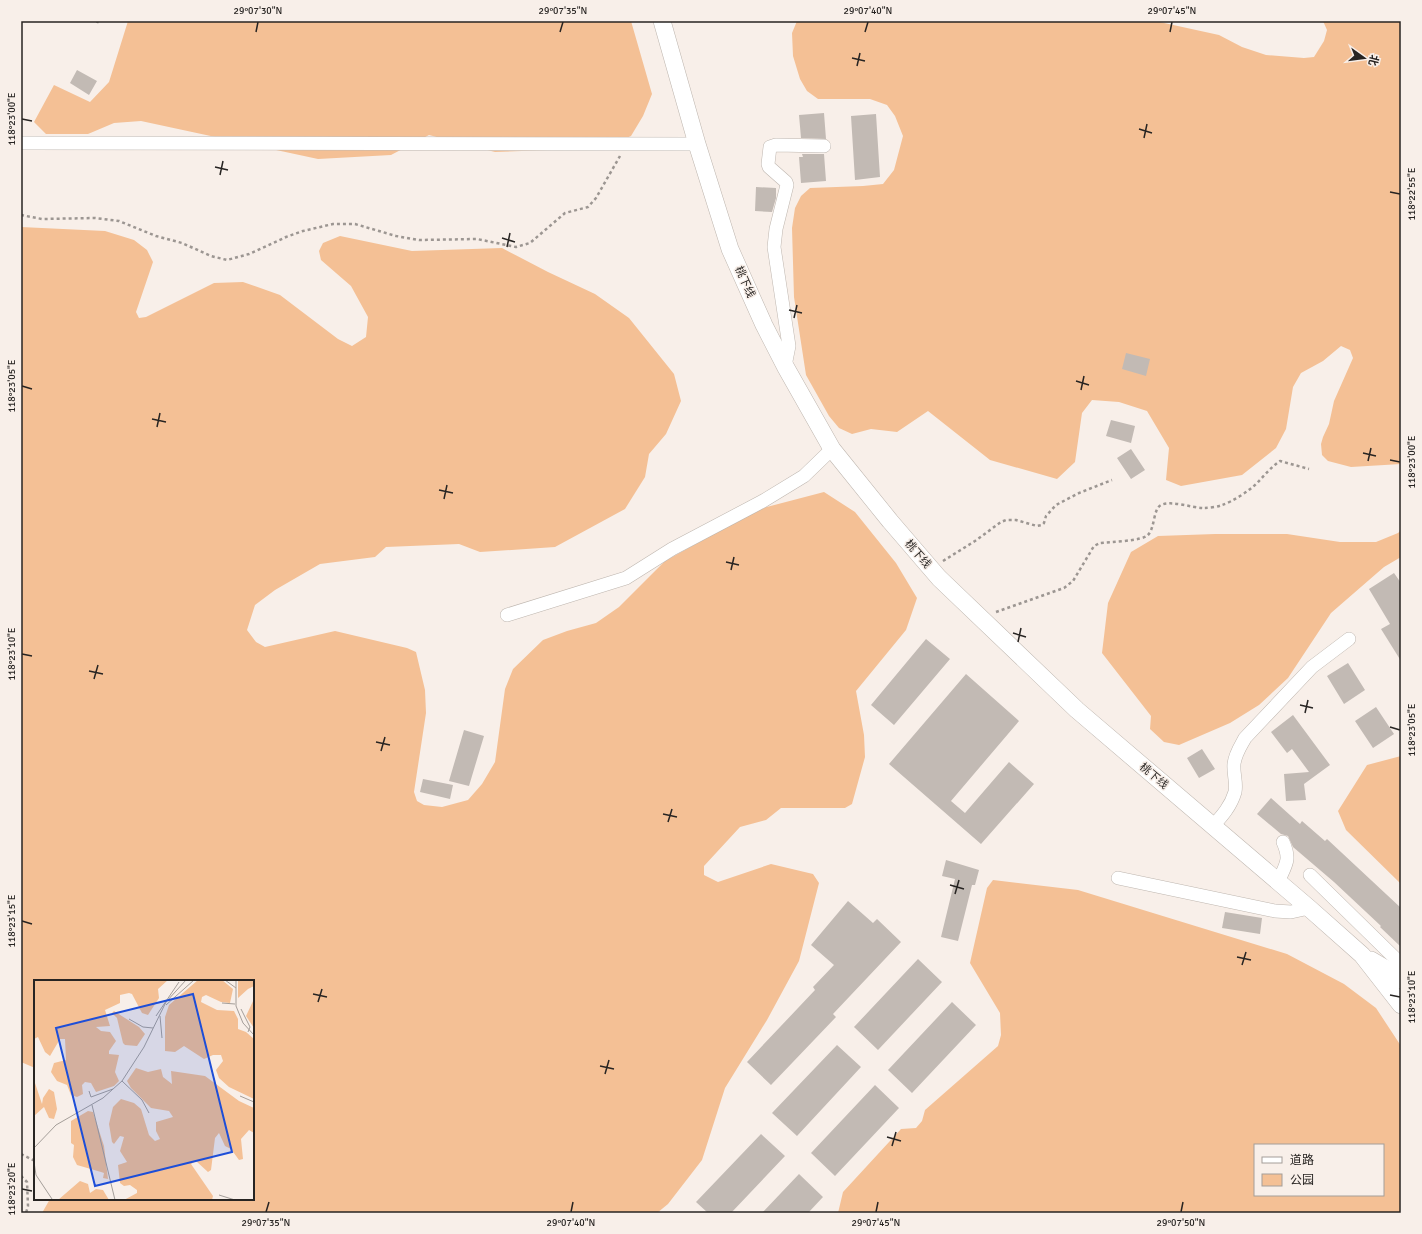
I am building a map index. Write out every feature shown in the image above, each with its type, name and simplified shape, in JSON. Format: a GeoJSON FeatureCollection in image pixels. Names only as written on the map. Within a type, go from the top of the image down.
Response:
{"type":"FeatureCollection","features":[{"type":"Feature","properties":{"kind":"main road","name":"桃下线"},"geometry":{"type":"LineString","coordinates":[[662,21],[696,144],[730,249],[764,325],[832,450],[931,569],[1077,710],[1362,954]]}},
{"type":"Feature","properties":{"kind":"main road"},"geometry":{"type":"LineString","coordinates":[[1362,954],[1401,980]]}},
{"type":"Feature","properties":{"kind":"main road"},"geometry":{"type":"LineString","coordinates":[[1362,954],[1401,1005]]}},
{"type":"Feature","properties":{"kind":"street"},"geometry":{"type":"LineString","coordinates":[[21,143],[696,144]]}},
{"type":"Feature","properties":{"kind":"street"},"geometry":{"type":"LineString","coordinates":[[785,366],[789,346],[774,247],[776,229],[787,185],[786,182],[769,168],[769,150],[770,147],[776,145],[824,146]]}},
{"type":"Feature","properties":{"kind":"street"},"geometry":{"type":"LineString","coordinates":[[507,615],[626,578],[672,549],[763,501],[804,476],[832,450]]}},
{"type":"Feature","properties":{"kind":"street"},"geometry":{"type":"LineString","coordinates":[[1213,826],[1232,800],[1235,790],[1234,764],[1237,752],[1245,738],[1312,667],[1349,639]]}},
{"type":"Feature","properties":{"kind":"street"},"geometry":{"type":"LineString","coordinates":[[1278,882],[1288,858],[1288,852],[1283,842]]}},
{"type":"Feature","properties":{"kind":"street"},"geometry":{"type":"LineString","coordinates":[[1310,875],[1401,964]]}},
{"type":"Feature","properties":{"kind":"street"},"geometry":{"type":"LineString","coordinates":[[1118,878],[1275,911],[1291,912],[1309,908]]}},
{"type":"Feature","properties":{"kind":"path"},"geometry":{"type":"LineString","coordinates":[[21,216],[42,219],[95,218],[119,221],[156,236],[182,243],[211,256],[228,260],[249,254],[286,236],[333,224],[355,224],[396,236],[419,240],[477,239],[516,247],[530,243],[565,213],[588,207],[596,198],[620,155],[625,152]]}},
{"type":"Feature","properties":{"kind":"path"},"geometry":{"type":"LineString","coordinates":[[981,618],[1064,588],[1073,581],[1094,546],[1108,542],[1141,539],[1148,535],[1152,528],[1158,507],[1162,505],[1168,503],[1204,508],[1222,505],[1255,486],[1267,472],[1280,461],[1310,469]]}},
{"type":"Feature","properties":{"kind":"path"},"geometry":{"type":"LineString","coordinates":[[931,569],[975,541],[1000,522],[1006,520],[1016,520],[1037,526],[1042,525],[1046,516],[1056,505],[1079,492],[1112,480]]}},
{"type":"Feature","properties":{"kind":"path"},"geometry":{"type":"LineString","coordinates":[[21,1154],[34,1160]]}},
{"type":"Feature","properties":{"kind":"path"},"geometry":{"type":"LineString","coordinates":[[21,1176],[27,1182],[28,1206],[26,1213]]}},
{"type":"Feature","properties":{"kind":"green space"},"geometry":{"type":"Polygon","coordinates":[[[128,21],[631,21],[652,94],[643,116],[631,136],[603,148],[495,152],[429,135],[391,155],[318,159],[141,121],[114,123],[88,134],[46,134],[34,122],[54,85],[90,102],[109,82],[128,21]]]}},
{"type":"Feature","properties":{"kind":"green space"},"geometry":{"type":"Polygon","coordinates":[[[797,21],[1155,21],[1219,35],[1242,47],[1266,55],[1304,58],[1314,57],[1324,41],[1327,30],[1323,21],[1401,21],[1401,464],[1351,467],[1328,461],[1322,455],[1321,444],[1329,424],[1334,401],[1353,358],[1350,350],[1341,346],[1323,361],[1301,373],[1293,387],[1286,429],[1276,448],[1242,475],[1181,486],[1166,480],[1169,448],[1147,411],[1119,402],[1092,400],[1082,413],[1075,462],[1057,479],[990,460],[928,411],[897,432],[871,429],[852,434],[839,428],[829,416],[806,375],[794,297],[792,228],[795,208],[801,196],[810,188],[883,184],[894,170],[903,136],[895,116],[887,105],[870,99],[818,99],[807,91],[800,79],[793,56],[792,33],[797,21]]]}},
{"type":"Feature","properties":{"kind":"green space"},"geometry":{"type":"Polygon","coordinates":[[[21,227],[105,231],[134,240],[147,250],[153,262],[136,312],[139,318],[146,317],[214,283],[243,282],[280,295],[338,339],[352,346],[366,337],[368,317],[351,286],[321,260],[319,251],[323,243],[340,236],[412,251],[502,248],[595,294],[629,318],[674,374],[681,401],[666,434],[649,454],[645,477],[625,509],[555,547],[480,552],[459,544],[386,547],[375,557],[320,564],[275,590],[255,605],[247,630],[256,642],[265,647],[335,631],[407,648],[416,652],[425,690],[426,713],[414,792],[417,801],[424,805],[442,807],[468,800],[482,784],[495,762],[505,689],[513,669],[543,640],[567,631],[596,623],[619,607],[665,561],[759,509],[824,492],[855,512],[896,563],[917,598],[906,630],[856,691],[864,735],[865,757],[852,804],[845,808],[781,808],[766,820],[740,827],[704,866],[704,875],[718,882],[771,864],[813,874],[819,883],[799,961],[767,1020],[725,1088],[702,1160],[668,1204],[657,1213],[42,1213],[49,1200],[254,1200],[254,980],[34,980],[34,1068],[21,1062],[21,227]]]}},
{"type":"Feature","properties":{"kind":"green space"},"geometry":{"type":"Polygon","coordinates":[[[1401,530],[1401,557],[1384,567],[1331,613],[1288,678],[1259,705],[1230,723],[1179,745],[1164,742],[1150,729],[1151,716],[1102,653],[1108,603],[1131,552],[1158,536],[1287,534],[1340,542],[1376,542],[1398,533],[1401,530]]]}},
{"type":"Feature","properties":{"kind":"green space"},"geometry":{"type":"Polygon","coordinates":[[[1401,756],[1401,884],[1346,830],[1338,811],[1367,765],[1401,756]]]}},
{"type":"Feature","properties":{"kind":"green space"},"geometry":{"type":"Polygon","coordinates":[[[993,880],[1078,890],[1287,954],[1344,984],[1376,1008],[1401,1046],[1401,1213],[838,1213],[843,1192],[901,1129],[916,1128],[922,1121],[925,1110],[998,1046],[1001,1035],[1000,1013],[970,963],[987,888],[993,880]]]}},
{"type":"Feature","properties":{"kind":"building"},"geometry":{"type":"Polygon","coordinates":[[[77,70],[97,81],[89,95],[70,83],[77,70]]]}},
{"type":"Feature","properties":{"kind":"building"},"geometry":{"type":"Polygon","coordinates":[[[824,113],[826,139],[801,138],[799,115],[824,113]]]}},
{"type":"Feature","properties":{"kind":"building"},"geometry":{"type":"Polygon","coordinates":[[[876,114],[880,177],[855,180],[851,116],[876,114]]]}},
{"type":"Feature","properties":{"kind":"building"},"geometry":{"type":"Polygon","coordinates":[[[802,154],[824,154],[826,181],[801,183],[799,157],[803,157],[802,154]]]}},
{"type":"Feature","properties":{"kind":"building"},"geometry":{"type":"Polygon","coordinates":[[[756,187],[776,188],[776,198],[772,212],[755,211],[756,187]]]}},
{"type":"Feature","properties":{"kind":"building"},"geometry":{"type":"Polygon","coordinates":[[[1126,353],[1150,359],[1146,376],[1122,369],[1126,353]]]}},
{"type":"Feature","properties":{"kind":"building"},"geometry":{"type":"Polygon","coordinates":[[[1111,420],[1135,426],[1131,443],[1106,436],[1111,420]]]}},
{"type":"Feature","properties":{"kind":"building"},"geometry":{"type":"Polygon","coordinates":[[[1131,449],[1145,470],[1131,479],[1117,458],[1131,449]]]}},
{"type":"Feature","properties":{"kind":"building"},"geometry":{"type":"Polygon","coordinates":[[[1394,573],[1401,583],[1401,661],[1381,629],[1390,624],[1369,589],[1394,573]]]}},
{"type":"Feature","properties":{"kind":"building"},"geometry":{"type":"Polygon","coordinates":[[[926,639],[950,659],[894,725],[871,705],[926,639]]]}},
{"type":"Feature","properties":{"kind":"building"},"geometry":{"type":"Polygon","coordinates":[[[1348,663],[1365,690],[1344,704],[1327,676],[1348,663]]]}},
{"type":"Feature","properties":{"kind":"building"},"geometry":{"type":"Polygon","coordinates":[[[966,674],[1019,721],[951,801],[965,813],[1009,762],[1034,784],[981,844],[889,764],[966,674]]]}},
{"type":"Feature","properties":{"kind":"building"},"geometry":{"type":"Polygon","coordinates":[[[1376,707],[1394,734],[1373,748],[1355,721],[1376,707]]]}},
{"type":"Feature","properties":{"kind":"building"},"geometry":{"type":"Polygon","coordinates":[[[1293,715],[1330,765],[1304,784],[1306,800],[1286,801],[1284,774],[1309,772],[1292,749],[1287,753],[1271,732],[1293,715]]]}},
{"type":"Feature","properties":{"kind":"building"},"geometry":{"type":"Polygon","coordinates":[[[464,730],[484,736],[469,786],[449,781],[464,730]]]}},
{"type":"Feature","properties":{"kind":"building"},"geometry":{"type":"Polygon","coordinates":[[[1202,749],[1215,769],[1199,778],[1187,758],[1202,749]]]}},
{"type":"Feature","properties":{"kind":"building"},"geometry":{"type":"Polygon","coordinates":[[[423,779],[453,785],[450,799],[420,792],[423,779]]]}},
{"type":"Feature","properties":{"kind":"building"},"geometry":{"type":"Polygon","coordinates":[[[1271,798],[1300,824],[1302,821],[1325,841],[1327,839],[1401,908],[1401,947],[1334,882],[1293,847],[1288,836],[1281,834],[1257,814],[1271,798]]]}},
{"type":"Feature","properties":{"kind":"building"},"geometry":{"type":"Polygon","coordinates":[[[946,860],[979,870],[975,885],[972,885],[958,941],[941,937],[955,879],[942,876],[946,860]]]}},
{"type":"Feature","properties":{"kind":"building"},"geometry":{"type":"Polygon","coordinates":[[[848,901],[873,923],[877,919],[901,942],[833,1014],[836,1017],[771,1085],[747,1062],[815,990],[813,987],[834,965],[811,945],[848,901]]]}},
{"type":"Feature","properties":{"kind":"building"},"geometry":{"type":"Polygon","coordinates":[[[1225,912],[1262,918],[1260,934],[1222,928],[1225,912]]]}},
{"type":"Feature","properties":{"kind":"building"},"geometry":{"type":"Polygon","coordinates":[[[918,959],[942,982],[878,1050],[854,1027],[918,959]]]}},
{"type":"Feature","properties":{"kind":"building"},"geometry":{"type":"Polygon","coordinates":[[[952,1002],[976,1025],[912,1093],[888,1070],[952,1002]]]}},
{"type":"Feature","properties":{"kind":"building"},"geometry":{"type":"Polygon","coordinates":[[[837,1045],[861,1067],[797,1136],[772,1113],[837,1045]]]}},
{"type":"Feature","properties":{"kind":"building"},"geometry":{"type":"Polygon","coordinates":[[[875,1085],[899,1108],[835,1176],[811,1153],[875,1085]]]}},
{"type":"Feature","properties":{"kind":"building"},"geometry":{"type":"Polygon","coordinates":[[[761,1134],[785,1156],[731,1213],[708,1213],[696,1202],[761,1134]]]}},
{"type":"Feature","properties":{"kind":"building"},"geometry":{"type":"Polygon","coordinates":[[[799,1174],[823,1197],[808,1213],[762,1213],[799,1174]]]}}]}
